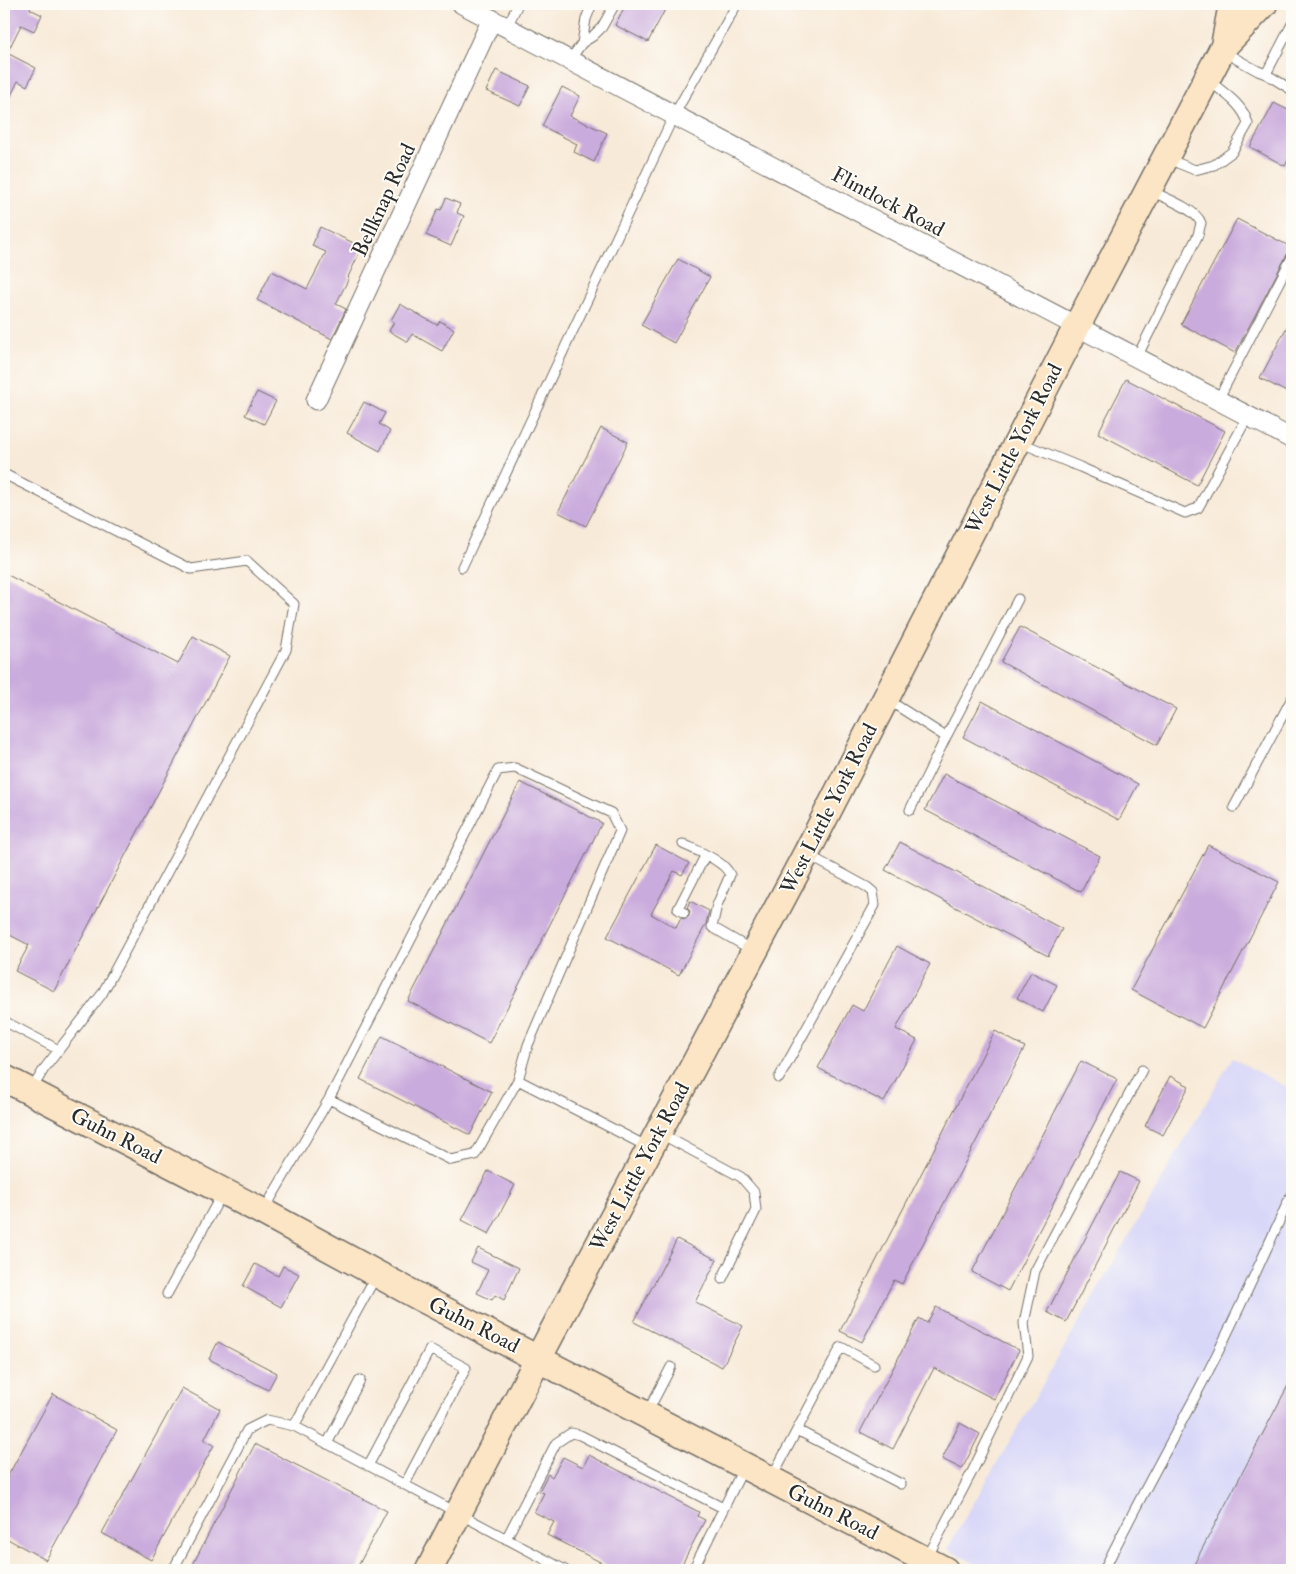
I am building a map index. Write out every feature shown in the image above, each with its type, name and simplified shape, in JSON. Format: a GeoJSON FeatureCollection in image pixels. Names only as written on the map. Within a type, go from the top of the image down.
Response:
{"type":"FeatureCollection","features":[{"type":"Feature","properties":{"kind":"main road","name":"West Little York Road"},"geometry":{"type":"LineString","coordinates":[[1223,48],[1232,4]]}},
{"type":"Feature","properties":{"kind":"main road","name":"West Little York Road"},"geometry":{"type":"LineString","coordinates":[[429,1570],[538,1359],[806,854],[1077,326],[1223,48],[1264,4]]}},
{"type":"Feature","properties":{"kind":"main road","name":"Guhn Road"},"geometry":{"type":"LineString","coordinates":[[4,1078],[263,1212],[538,1359],[936,1565]]}},
{"type":"Feature","properties":{"kind":"street","name":"Flintlock Road"},"geometry":{"type":"LineString","coordinates":[[462,4],[491,16],[570,60],[1292,440]]}},
{"type":"Feature","properties":{"kind":"street","name":"Bellknap Road"},"geometry":{"type":"LineString","coordinates":[[316,400],[491,16]]}},
{"type":"Feature","properties":{"kind":"lane"},"geometry":{"type":"LineString","coordinates":[[491,16],[518,4]]}},
{"type":"Feature","properties":{"kind":"lane"},"geometry":{"type":"LineString","coordinates":[[582,43],[586,18],[592,4]]}},
{"type":"Feature","properties":{"kind":"lane"},"geometry":{"type":"LineString","coordinates":[[570,60],[582,43],[602,27],[616,4]]}},
{"type":"Feature","properties":{"kind":"lane"},"geometry":{"type":"LineString","coordinates":[[462,567],[674,115],[737,4]]}},
{"type":"Feature","properties":{"kind":"lane"},"geometry":{"type":"LineString","coordinates":[[1266,74],[1292,24]]}},
{"type":"Feature","properties":{"kind":"lane"},"geometry":{"type":"LineString","coordinates":[[1223,48],[1292,90]]}},
{"type":"Feature","properties":{"kind":"lane"},"geometry":{"type":"LineString","coordinates":[[1165,158],[1195,170],[1214,165],[1232,152],[1248,124],[1246,114],[1207,79]]}},
{"type":"Feature","properties":{"kind":"lane"},"geometry":{"type":"LineString","coordinates":[[1137,357],[1198,235],[1201,223],[1190,211],[1149,190]]}},
{"type":"Feature","properties":{"kind":"lane"},"geometry":{"type":"LineString","coordinates":[[1218,400],[1291,259]]}},
{"type":"Feature","properties":{"kind":"lane"},"geometry":{"type":"LineString","coordinates":[[1019,442],[1185,513],[1198,508],[1248,416]]}},
{"type":"Feature","properties":{"kind":"lane"},"geometry":{"type":"LineString","coordinates":[[4,474],[191,569],[247,561],[294,604],[286,650],[102,994],[44,1068],[31,1092]]}},
{"type":"Feature","properties":{"kind":"lane"},"geometry":{"type":"LineString","coordinates":[[910,810],[1018,599]]}},
{"type":"Feature","properties":{"kind":"lane"},"geometry":{"type":"LineString","coordinates":[[1234,807],[1292,698]]}},
{"type":"Feature","properties":{"kind":"lane"},"geometry":{"type":"LineString","coordinates":[[886,699],[946,737]]}},
{"type":"Feature","properties":{"kind":"lane"},"geometry":{"type":"LineString","coordinates":[[263,1212],[329,1099],[498,770],[515,768],[611,813],[620,831],[528,1045],[518,1080],[475,1155],[452,1160],[329,1099]]}},
{"type":"Feature","properties":{"kind":"lane"},"geometry":{"type":"LineString","coordinates":[[682,844],[721,864],[729,871],[730,875],[709,926],[754,952]]}},
{"type":"Feature","properties":{"kind":"lane"},"geometry":{"type":"LineString","coordinates":[[780,1078],[875,905],[873,892],[867,887],[806,854]]}},
{"type":"Feature","properties":{"kind":"lane"},"geometry":{"type":"LineString","coordinates":[[684,913],[678,910],[705,856]]}},
{"type":"Feature","properties":{"kind":"lane"},"geometry":{"type":"LineString","coordinates":[[4,1021],[59,1050]]}},
{"type":"Feature","properties":{"kind":"lane"},"geometry":{"type":"LineString","coordinates":[[936,1565],[973,1470],[1028,1356],[1024,1323],[1035,1271],[1142,1070]]}},
{"type":"Feature","properties":{"kind":"lane"},"geometry":{"type":"LineString","coordinates":[[518,1080],[741,1177],[754,1192],[756,1210],[722,1280]]}},
{"type":"Feature","properties":{"kind":"lane"},"geometry":{"type":"LineString","coordinates":[[167,1294],[224,1192]]}},
{"type":"Feature","properties":{"kind":"lane"},"geometry":{"type":"LineString","coordinates":[[1104,1570],[1249,1290],[1292,1193]]}},
{"type":"Feature","properties":{"kind":"lane"},"geometry":{"type":"LineString","coordinates":[[294,1426],[377,1274]]}},
{"type":"Feature","properties":{"kind":"lane"},"geometry":{"type":"LineString","coordinates":[[770,1479],[841,1347],[874,1365]]}},
{"type":"Feature","properties":{"kind":"lane"},"geometry":{"type":"LineString","coordinates":[[368,1466],[430,1349],[466,1368],[405,1484]]}},
{"type":"Feature","properties":{"kind":"lane"},"geometry":{"type":"LineString","coordinates":[[646,1415],[671,1367]]}},
{"type":"Feature","properties":{"kind":"lane"},"geometry":{"type":"LineString","coordinates":[[327,1444],[360,1380]]}},
{"type":"Feature","properties":{"kind":"lane"},"geometry":{"type":"LineString","coordinates":[[173,1570],[247,1430],[267,1420],[294,1426],[565,1570]]}},
{"type":"Feature","properties":{"kind":"lane"},"geometry":{"type":"LineString","coordinates":[[797,1430],[901,1484]]}},
{"type":"Feature","properties":{"kind":"lane"},"geometry":{"type":"LineString","coordinates":[[506,1539],[556,1443],[571,1433],[580,1435],[723,1508]]}},
{"type":"Feature","properties":{"kind":"lane"},"geometry":{"type":"LineString","coordinates":[[693,1570],[744,1466]]}},
{"type":"Feature","properties":{"kind":"shaded area"},"geometry":{"type":"Polygon","coordinates":[[[1232,1058],[1292,1090],[1292,1570],[988,1570],[947,1549],[1232,1058]]]}},
{"type":"Feature","properties":{"kind":"building"},"geometry":{"type":"Polygon","coordinates":[[[4,4],[32,4],[30,9],[42,15],[34,31],[21,25],[7,53],[36,68],[27,86],[18,81],[4,110],[4,4]]]}},
{"type":"Feature","properties":{"kind":"building"},"geometry":{"type":"Polygon","coordinates":[[[626,4],[668,4],[648,42],[615,25],[626,4]]]}},
{"type":"Feature","properties":{"kind":"building"},"geometry":{"type":"Polygon","coordinates":[[[496,70],[530,86],[520,106],[486,91],[496,70]]]}},
{"type":"Feature","properties":{"kind":"building"},"geometry":{"type":"Polygon","coordinates":[[[562,87],[580,96],[570,116],[607,133],[594,162],[574,152],[577,144],[542,126],[562,87]]]}},
{"type":"Feature","properties":{"kind":"building"},"geometry":{"type":"Polygon","coordinates":[[[1274,103],[1292,112],[1292,152],[1285,166],[1250,147],[1274,103]]]}},
{"type":"Feature","properties":{"kind":"building"},"geometry":{"type":"Polygon","coordinates":[[[446,198],[460,204],[457,213],[464,216],[451,246],[426,235],[438,209],[441,210],[446,198]]]}},
{"type":"Feature","properties":{"kind":"building"},"geometry":{"type":"Polygon","coordinates":[[[1237,219],[1291,247],[1235,353],[1181,324],[1237,219]]]}},
{"type":"Feature","properties":{"kind":"building"},"geometry":{"type":"Polygon","coordinates":[[[320,227],[362,247],[336,304],[346,309],[332,339],[257,300],[272,271],[307,289],[326,252],[312,246],[320,227]]]}},
{"type":"Feature","properties":{"kind":"building"},"geometry":{"type":"Polygon","coordinates":[[[678,259],[710,277],[674,343],[641,325],[678,259]]]}},
{"type":"Feature","properties":{"kind":"building"},"geometry":{"type":"Polygon","coordinates":[[[400,304],[437,325],[440,321],[454,329],[442,351],[412,334],[408,342],[389,331],[394,322],[391,320],[400,304]]]}},
{"type":"Feature","properties":{"kind":"building"},"geometry":{"type":"Polygon","coordinates":[[[1292,317],[1292,395],[1260,378],[1292,317]]]}},
{"type":"Feature","properties":{"kind":"building"},"geometry":{"type":"Polygon","coordinates":[[[1126,379],[1225,431],[1197,485],[1098,433],[1126,379]]]}},
{"type":"Feature","properties":{"kind":"building"},"geometry":{"type":"Polygon","coordinates":[[[257,392],[276,401],[264,424],[245,415],[257,392]]]}},
{"type":"Feature","properties":{"kind":"building"},"geometry":{"type":"Polygon","coordinates":[[[364,402],[385,413],[379,424],[390,431],[380,451],[347,433],[364,402]]]}},
{"type":"Feature","properties":{"kind":"building"},"geometry":{"type":"Polygon","coordinates":[[[601,428],[628,442],[586,526],[558,512],[601,428]]]}},
{"type":"Feature","properties":{"kind":"building"},"geometry":{"type":"Polygon","coordinates":[[[4,573],[178,664],[193,636],[230,656],[54,991],[15,971],[29,945],[4,932],[4,573]]]}},
{"type":"Feature","properties":{"kind":"building"},"geometry":{"type":"Polygon","coordinates":[[[1020,627],[1176,709],[1157,745],[1001,662],[1020,627]]]}},
{"type":"Feature","properties":{"kind":"building"},"geometry":{"type":"Polygon","coordinates":[[[982,701],[1138,784],[1119,820],[963,737],[982,701]]]}},
{"type":"Feature","properties":{"kind":"building"},"geometry":{"type":"Polygon","coordinates":[[[944,774],[1100,856],[1081,892],[925,810],[944,774]]]}},
{"type":"Feature","properties":{"kind":"building"},"geometry":{"type":"Polygon","coordinates":[[[520,782],[602,823],[489,1043],[408,1001],[520,782]]]}},
{"type":"Feature","properties":{"kind":"building"},"geometry":{"type":"Polygon","coordinates":[[[900,842],[1062,929],[1048,956],[885,870],[900,842]]]}},
{"type":"Feature","properties":{"kind":"building"},"geometry":{"type":"Polygon","coordinates":[[[656,845],[689,863],[682,875],[674,871],[651,914],[676,928],[681,918],[686,919],[689,916],[690,911],[687,908],[690,901],[709,911],[706,924],[679,975],[607,937],[656,845]]]}},
{"type":"Feature","properties":{"kind":"building"},"geometry":{"type":"Polygon","coordinates":[[[1208,845],[1279,882],[1203,1028],[1131,990],[1208,845]]]}},
{"type":"Feature","properties":{"kind":"building"},"geometry":{"type":"Polygon","coordinates":[[[897,946],[930,964],[896,1029],[917,1040],[884,1102],[818,1068],[852,1005],[863,1011],[897,946]]]}},
{"type":"Feature","properties":{"kind":"building"},"geometry":{"type":"Polygon","coordinates":[[[1031,972],[1057,985],[1043,1012],[1017,998],[1031,972]]]}},
{"type":"Feature","properties":{"kind":"building"},"geometry":{"type":"Polygon","coordinates":[[[995,1031],[1025,1047],[902,1284],[894,1280],[862,1342],[840,1331],[995,1031]]]}},
{"type":"Feature","properties":{"kind":"building"},"geometry":{"type":"Polygon","coordinates":[[[382,1036],[492,1092],[470,1135],[360,1079],[382,1036]]]}},
{"type":"Feature","properties":{"kind":"building"},"geometry":{"type":"Polygon","coordinates":[[[1081,1061],[1117,1079],[1008,1291],[972,1272],[1081,1061]]]}},
{"type":"Feature","properties":{"kind":"building"},"geometry":{"type":"Polygon","coordinates":[[[1170,1076],[1189,1086],[1163,1135],[1145,1126],[1170,1076]]]}},
{"type":"Feature","properties":{"kind":"building"},"geometry":{"type":"Polygon","coordinates":[[[488,1171],[515,1185],[489,1234],[462,1220],[488,1171]]]}},
{"type":"Feature","properties":{"kind":"building"},"geometry":{"type":"Polygon","coordinates":[[[1120,1172],[1139,1181],[1066,1322],[1047,1312],[1120,1172]]]}},
{"type":"Feature","properties":{"kind":"building"},"geometry":{"type":"Polygon","coordinates":[[[677,1239],[717,1260],[695,1302],[743,1326],[722,1367],[634,1322],[677,1239]]]}},
{"type":"Feature","properties":{"kind":"building"},"geometry":{"type":"Polygon","coordinates":[[[478,1248],[519,1268],[504,1300],[495,1295],[492,1300],[477,1293],[488,1270],[471,1262],[478,1248]]]}},
{"type":"Feature","properties":{"kind":"building"},"geometry":{"type":"Polygon","coordinates":[[[255,1264],[278,1276],[283,1266],[299,1274],[281,1307],[243,1286],[255,1264]]]}},
{"type":"Feature","properties":{"kind":"building"},"geometry":{"type":"Polygon","coordinates":[[[936,1307],[1019,1350],[994,1399],[934,1368],[893,1449],[860,1432],[919,1318],[927,1323],[936,1307]]]}},
{"type":"Feature","properties":{"kind":"building"},"geometry":{"type":"Polygon","coordinates":[[[218,1342],[277,1373],[268,1390],[209,1359],[218,1342]]]}},
{"type":"Feature","properties":{"kind":"building"},"geometry":{"type":"Polygon","coordinates":[[[1292,1378],[1292,1570],[1191,1570],[1292,1378]]]}},
{"type":"Feature","properties":{"kind":"building"},"geometry":{"type":"Polygon","coordinates":[[[182,1388],[220,1409],[204,1440],[214,1445],[151,1560],[102,1533],[182,1388]]]}},
{"type":"Feature","properties":{"kind":"building"},"geometry":{"type":"Polygon","coordinates":[[[53,1394],[117,1430],[46,1560],[4,1537],[4,1483],[53,1394]]]}},
{"type":"Feature","properties":{"kind":"building"},"geometry":{"type":"Polygon","coordinates":[[[960,1423],[980,1434],[962,1469],[942,1459],[960,1423]]]}},
{"type":"Feature","properties":{"kind":"building"},"geometry":{"type":"Polygon","coordinates":[[[255,1444],[387,1511],[356,1570],[190,1570],[255,1444]]]}},
{"type":"Feature","properties":{"kind":"building"},"geometry":{"type":"Polygon","coordinates":[[[589,1455],[699,1512],[697,1516],[705,1520],[679,1570],[616,1570],[547,1535],[554,1522],[534,1512],[544,1493],[539,1491],[548,1474],[552,1477],[563,1457],[583,1467],[589,1455]]]}}]}
